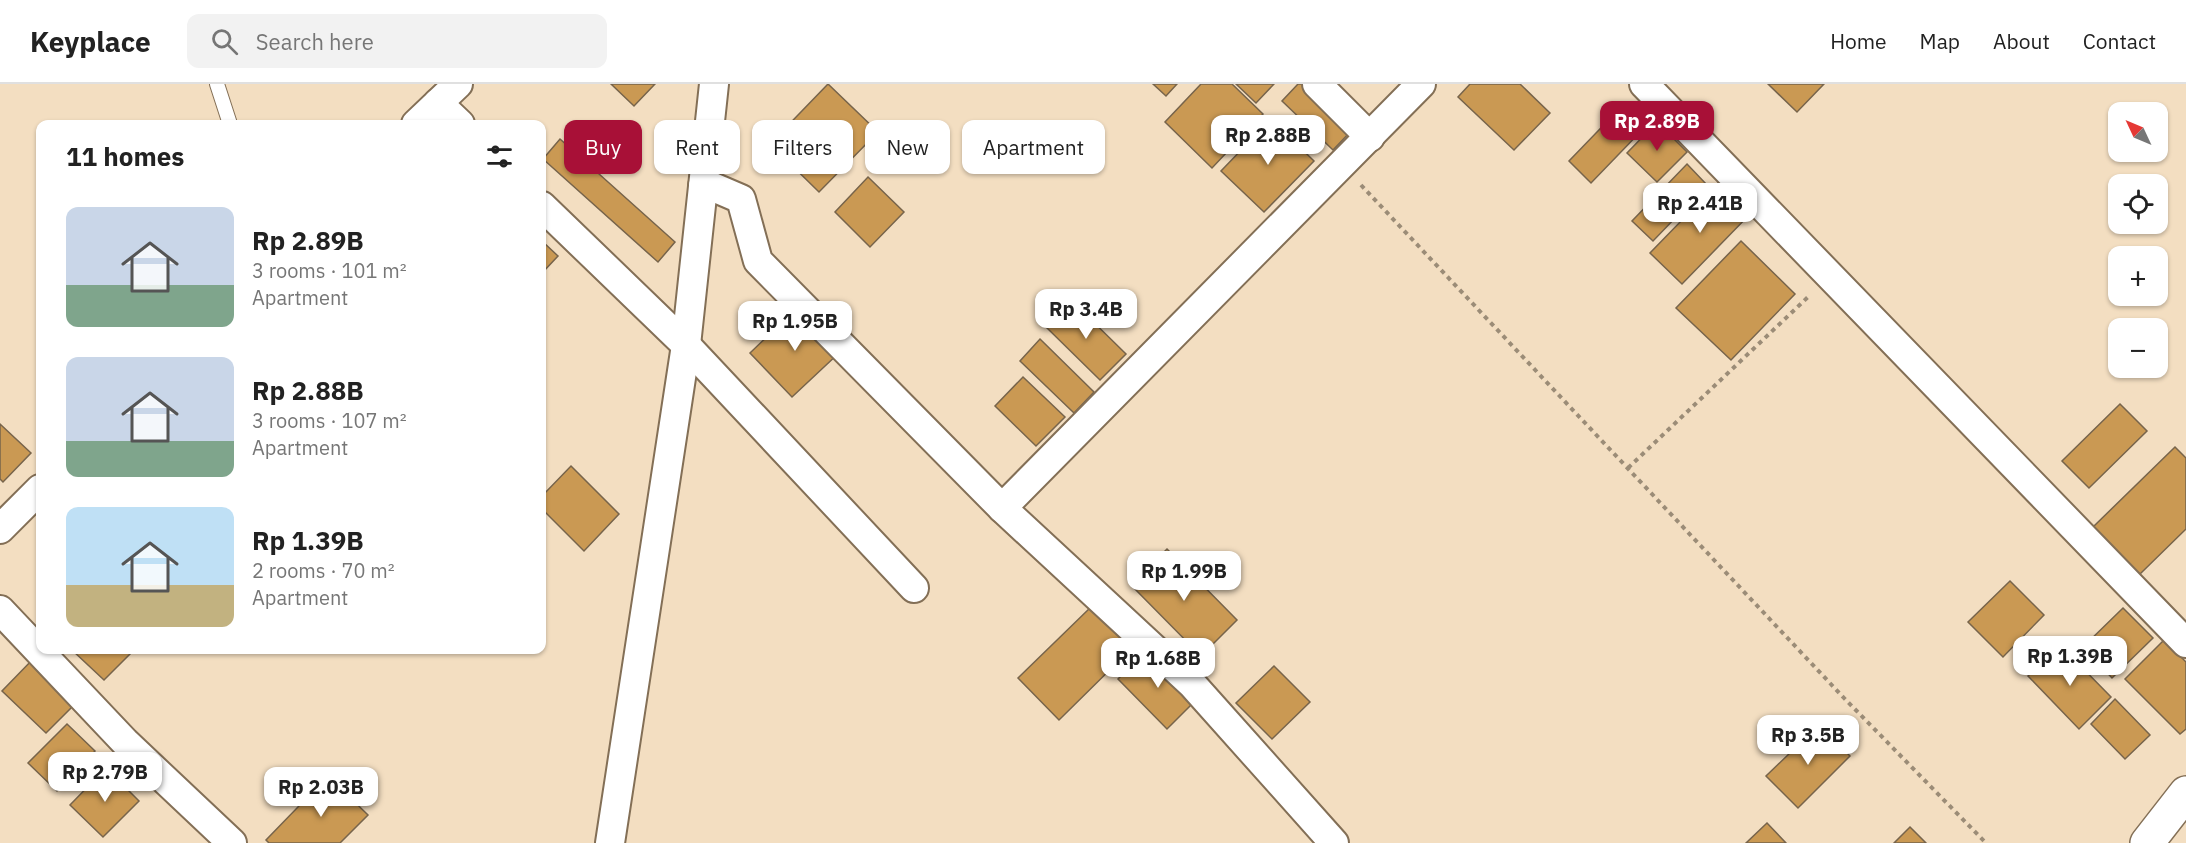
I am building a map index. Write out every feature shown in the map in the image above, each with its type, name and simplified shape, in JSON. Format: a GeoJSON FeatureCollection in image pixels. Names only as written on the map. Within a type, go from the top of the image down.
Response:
{"type":"FeatureCollection","features":[{"type":"Feature","properties":{"kind":"highway"},"geometry":{"type":"LineString","coordinates":[[2147,843],[2186,793]]}},
{"type":"Feature","properties":{"kind":"street"},"geometry":{"type":"LineString","coordinates":[[610,843],[708,187],[714,84]]}},
{"type":"Feature","properties":{"kind":"street"},"geometry":{"type":"LineString","coordinates":[[1317,84],[1370,137]]}},
{"type":"Feature","properties":{"kind":"street"},"geometry":{"type":"LineString","coordinates":[[1002,508],[1421,84]]}},
{"type":"Feature","properties":{"kind":"street"},"geometry":{"type":"LineString","coordinates":[[1644,84],[2186,643]]}},
{"type":"Feature","properties":{"kind":"street"},"geometry":{"type":"LineString","coordinates":[[420,120],[448,93],[458,120]]}},
{"type":"Feature","properties":{"kind":"street"},"geometry":{"type":"LineString","coordinates":[[708,187],[741,199],[758,261],[1002,508],[1192,684],[1334,843]]}},
{"type":"Feature","properties":{"kind":"street"},"geometry":{"type":"LineString","coordinates":[[546,210],[686,345],[914,588]]}},
{"type":"Feature","properties":{"kind":"street"},"geometry":{"type":"LineString","coordinates":[[0,529],[36,493]]}},
{"type":"Feature","properties":{"kind":"street"},"geometry":{"type":"LineString","coordinates":[[0,610],[36,648]]}},
{"type":"Feature","properties":{"kind":"street"},"geometry":{"type":"LineString","coordinates":[[42,654],[125,742],[232,843]]}},
{"type":"Feature","properties":{"kind":"lane"},"geometry":{"type":"LineString","coordinates":[[217,84],[229,120]]}},
{"type":"Feature","properties":{"kind":"path"},"geometry":{"type":"LineString","coordinates":[[1341,165],[1844,698],[1986,843]]}},
{"type":"Feature","properties":{"kind":"path"},"geometry":{"type":"LineString","coordinates":[[1628,468],[1831,276]]}},
{"type":"Feature","properties":{"kind":"building"},"geometry":{"type":"Polygon","coordinates":[[[611,84],[655,84],[634,106],[611,84]]]}},
{"type":"Feature","properties":{"kind":"building"},"geometry":{"type":"Polygon","coordinates":[[[828,84],[866,120],[865,145],[853,157],[853,120],[793,120],[828,84]]]}},
{"type":"Feature","properties":{"kind":"building"},"geometry":{"type":"Polygon","coordinates":[[[1153,84],[1177,84],[1166,96],[1153,84]]]}},
{"type":"Feature","properties":{"kind":"building"},"geometry":{"type":"Polygon","coordinates":[[[1201,84],[1232,84],[1263,114],[1212,168],[1165,122],[1201,84]]]}},
{"type":"Feature","properties":{"kind":"building"},"geometry":{"type":"Polygon","coordinates":[[[1236,84],[1274,84],[1256,103],[1236,84]]]}},
{"type":"Feature","properties":{"kind":"building"},"geometry":{"type":"Polygon","coordinates":[[[1298,84],[1307,84],[1353,129],[1333,150],[1282,101],[1298,84]]]}},
{"type":"Feature","properties":{"kind":"building"},"geometry":{"type":"Polygon","coordinates":[[[1470,84],[1520,84],[1550,113],[1514,150],[1458,97],[1470,84]]]}},
{"type":"Feature","properties":{"kind":"building"},"geometry":{"type":"Polygon","coordinates":[[[1768,84],[1824,84],[1797,112],[1768,84]]]}},
{"type":"Feature","properties":{"kind":"building"},"geometry":{"type":"Polygon","coordinates":[[[1624,104],[1646,126],[1591,183],[1569,161],[1624,104]]]}},
{"type":"Feature","properties":{"kind":"building"},"geometry":{"type":"Polygon","coordinates":[[[1271,119],[1314,161],[1264,212],[1221,171],[1271,119]]]}},
{"type":"Feature","properties":{"kind":"building"},"geometry":{"type":"Polygon","coordinates":[[[1657,122],[1687,152],[1657,182],[1627,153],[1657,122]]]}},
{"type":"Feature","properties":{"kind":"building"},"geometry":{"type":"Polygon","coordinates":[[[560,139],[564,143],[564,174],[599,174],[675,242],[658,262],[546,162],[546,155],[560,139]]]}},
{"type":"Feature","properties":{"kind":"building"},"geometry":{"type":"Polygon","coordinates":[[[1687,164],[1707,185],[1653,241],[1632,221],[1687,164]]]}},
{"type":"Feature","properties":{"kind":"building"},"geometry":{"type":"Polygon","coordinates":[[[801,174],[837,174],[819,192],[801,174]]]}},
{"type":"Feature","properties":{"kind":"building"},"geometry":{"type":"Polygon","coordinates":[[[868,177],[904,212],[870,247],[835,212],[868,177]]]}},
{"type":"Feature","properties":{"kind":"building"},"geometry":{"type":"Polygon","coordinates":[[[1718,183],[1750,214],[1682,284],[1650,253],[1718,183]]]}},
{"type":"Feature","properties":{"kind":"building"},"geometry":{"type":"Polygon","coordinates":[[[1741,241],[1795,294],[1731,360],[1676,308],[1741,241]]]}},
{"type":"Feature","properties":{"kind":"building"},"geometry":{"type":"Polygon","coordinates":[[[546,245],[558,256],[546,269],[546,245]]]}},
{"type":"Feature","properties":{"kind":"building"},"geometry":{"type":"Polygon","coordinates":[[[1071,300],[1126,354],[1100,380],[1045,326],[1071,300]]]}},
{"type":"Feature","properties":{"kind":"building"},"geometry":{"type":"Polygon","coordinates":[[[798,307],[840,352],[792,397],[750,353],[798,307]]]}},
{"type":"Feature","properties":{"kind":"building"},"geometry":{"type":"Polygon","coordinates":[[[1040,339],[1094,392],[1074,413],[1020,361],[1040,339]]]}},
{"type":"Feature","properties":{"kind":"building"},"geometry":{"type":"Polygon","coordinates":[[[1023,377],[1065,417],[1036,446],[995,406],[1023,377]]]}},
{"type":"Feature","properties":{"kind":"building"},"geometry":{"type":"Polygon","coordinates":[[[2120,404],[2147,431],[2089,488],[2062,461],[2120,404]]]}},
{"type":"Feature","properties":{"kind":"building"},"geometry":{"type":"Polygon","coordinates":[[[0,424],[31,453],[3,482],[0,479],[0,424]]]}},
{"type":"Feature","properties":{"kind":"building"},"geometry":{"type":"Polygon","coordinates":[[[2175,447],[2186,458],[2186,529],[2139,575],[2093,527],[2175,447]]]}},
{"type":"Feature","properties":{"kind":"building"},"geometry":{"type":"Polygon","coordinates":[[[571,466],[619,514],[584,551],[546,513],[546,492],[571,466]]]}},
{"type":"Feature","properties":{"kind":"building"},"geometry":{"type":"Polygon","coordinates":[[[1167,549],[1237,620],[1201,656],[1131,585],[1167,549]]]}},
{"type":"Feature","properties":{"kind":"building"},"geometry":{"type":"Polygon","coordinates":[[[2010,581],[2044,615],[2003,657],[1968,622],[2010,581]]]}},
{"type":"Feature","properties":{"kind":"building"},"geometry":{"type":"Polygon","coordinates":[[[1092,606],[1133,647],[1059,720],[1018,678],[1092,606]]]}},
{"type":"Feature","properties":{"kind":"building"},"geometry":{"type":"Polygon","coordinates":[[[2123,608],[2153,638],[2112,678],[2083,647],[2123,608]]]}},
{"type":"Feature","properties":{"kind":"building"},"geometry":{"type":"Polygon","coordinates":[[[2164,640],[2186,662],[2186,729],[2180,734],[2125,679],[2164,640]]]}},
{"type":"Feature","properties":{"kind":"building"},"geometry":{"type":"Polygon","coordinates":[[[2060,645],[2111,697],[2079,729],[2028,676],[2060,645]]]}},
{"type":"Feature","properties":{"kind":"building"},"geometry":{"type":"Polygon","coordinates":[[[1148,649],[1197,699],[1167,729],[1118,679],[1148,649]]]}},
{"type":"Feature","properties":{"kind":"building"},"geometry":{"type":"Polygon","coordinates":[[[76,654],[130,654],[104,680],[76,654]]]}},
{"type":"Feature","properties":{"kind":"building"},"geometry":{"type":"Polygon","coordinates":[[[34,658],[78,701],[46,733],[2,691],[34,658]]]}},
{"type":"Feature","properties":{"kind":"building"},"geometry":{"type":"Polygon","coordinates":[[[1274,666],[1310,702],[1272,739],[1236,703],[1274,666]]]}},
{"type":"Feature","properties":{"kind":"building"},"geometry":{"type":"Polygon","coordinates":[[[2115,699],[2150,735],[2125,759],[2091,724],[2115,699]]]}},
{"type":"Feature","properties":{"kind":"building"},"geometry":{"type":"Polygon","coordinates":[[[67,724],[95,751],[57,791],[28,763],[67,724]]]}},
{"type":"Feature","properties":{"kind":"building"},"geometry":{"type":"Polygon","coordinates":[[[1819,725],[1850,756],[1798,808],[1766,776],[1819,725]]]}},
{"type":"Feature","properties":{"kind":"building"},"geometry":{"type":"Polygon","coordinates":[[[106,768],[139,801],[103,837],[70,805],[106,768]]]}},
{"type":"Feature","properties":{"kind":"building"},"geometry":{"type":"Polygon","coordinates":[[[328,776],[368,815],[340,843],[269,843],[266,840],[328,776]]]}},
{"type":"Feature","properties":{"kind":"building"},"geometry":{"type":"Polygon","coordinates":[[[1767,823],[1786,843],[1746,843],[1767,823]]]}},
{"type":"Feature","properties":{"kind":"building"},"geometry":{"type":"Polygon","coordinates":[[[1910,827],[1926,843],[1894,843],[1910,827]]]}}]}
